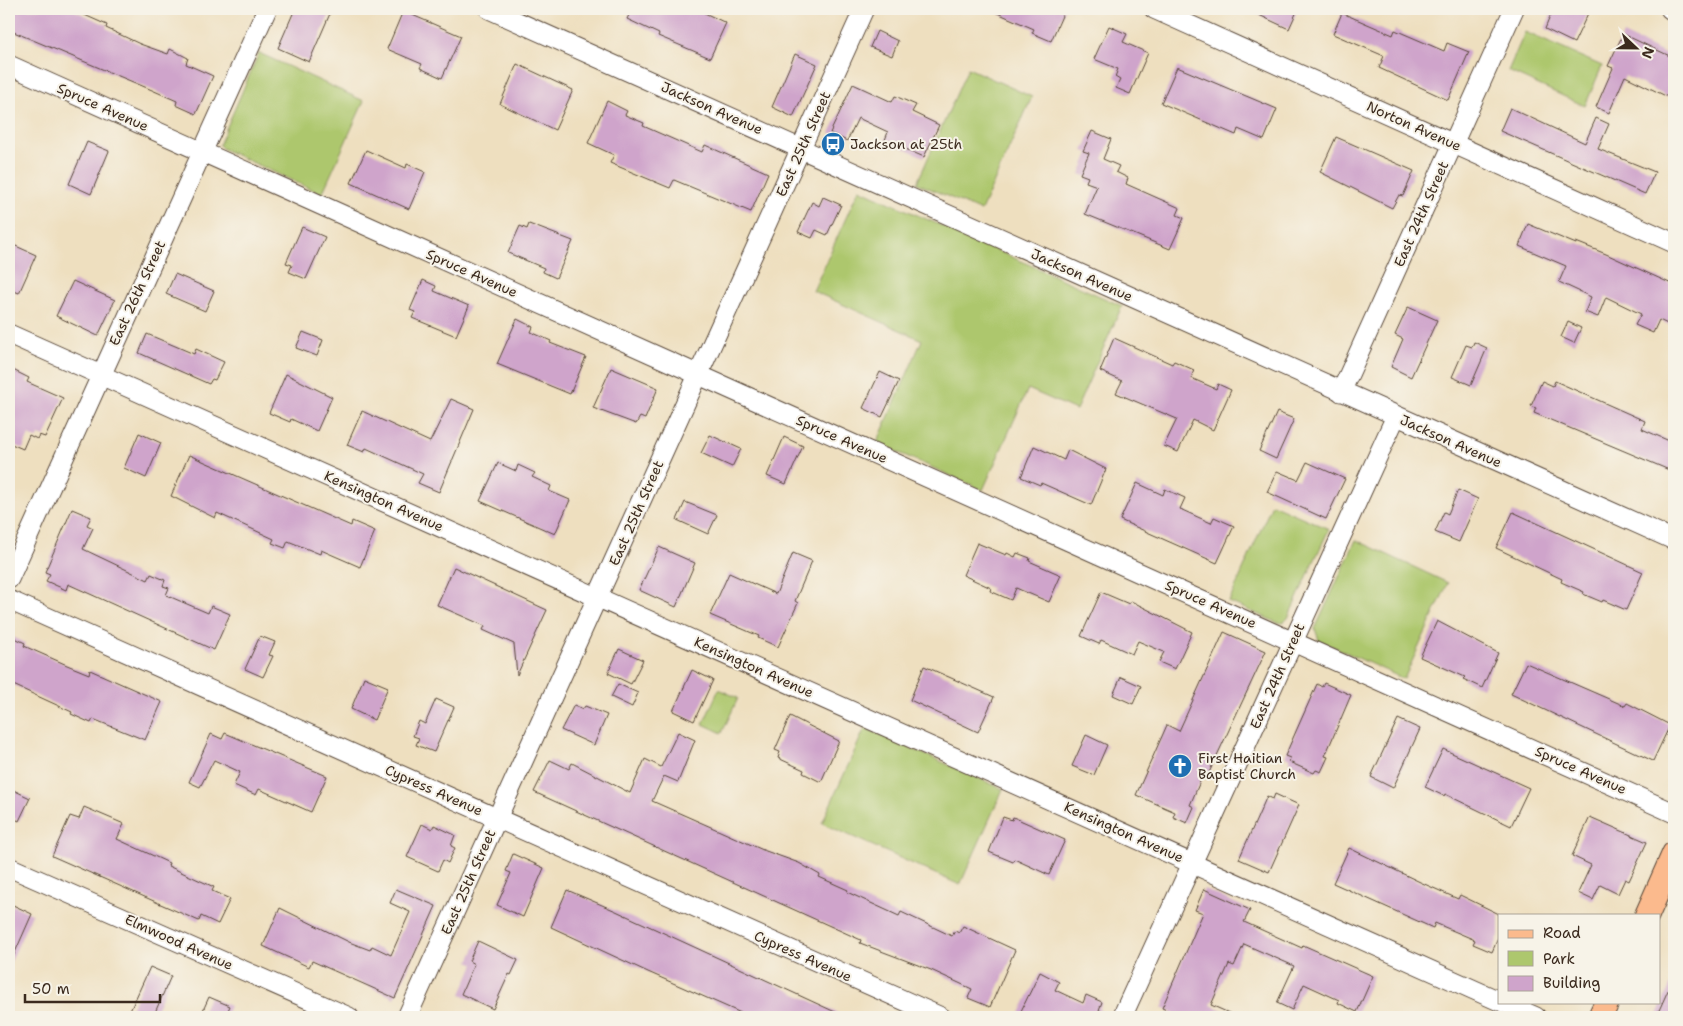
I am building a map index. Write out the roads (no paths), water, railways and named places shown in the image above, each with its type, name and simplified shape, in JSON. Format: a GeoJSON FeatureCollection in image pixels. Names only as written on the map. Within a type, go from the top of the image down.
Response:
{"type":"FeatureCollection","features":[{"type":"Feature","properties":{"kind":"main road"},"geometry":{"type":"LineString","coordinates":[[1647,914],[1674,854]]}},
{"type":"Feature","properties":{"kind":"main road"},"geometry":{"type":"LineString","coordinates":[[1600,1017],[1606,1004]]}},
{"type":"Feature","properties":{"kind":"street","name":"East 26th Street"},"geometry":{"type":"LineString","coordinates":[[9,579],[100,375],[268,9]]}},
{"type":"Feature","properties":{"kind":"street","name":"Jackson Avenue"},"geometry":{"type":"LineString","coordinates":[[489,9],[1674,540]]}},
{"type":"Feature","properties":{"kind":"street","name":"East 25th Street"},"geometry":{"type":"LineString","coordinates":[[407,1017],[864,9]]}},
{"type":"Feature","properties":{"kind":"street","name":"Norton Avenue"},"geometry":{"type":"LineString","coordinates":[[1154,9],[1674,242]]}},
{"type":"Feature","properties":{"kind":"street","name":"East 24th Street"},"geometry":{"type":"LineString","coordinates":[[1341,392],[1514,9]]}},
{"type":"Feature","properties":{"kind":"street"},"geometry":{"type":"LineString","coordinates":[[1670,9],[1674,11]]}},
{"type":"Feature","properties":{"kind":"street","name":"Spruce Avenue"},"geometry":{"type":"LineString","coordinates":[[9,66],[1293,640],[1674,813]]}},
{"type":"Feature","properties":{"kind":"street","name":"Kensington Avenue"},"geometry":{"type":"LineString","coordinates":[[9,334],[1498,1001]]}},
{"type":"Feature","properties":{"kind":"street","name":"East 24th Street"},"geometry":{"type":"LineString","coordinates":[[1122,1017],[1396,416]]}},
{"type":"Feature","properties":{"kind":"street","name":"Cypress Avenue"},"geometry":{"type":"LineString","coordinates":[[9,600],[941,1017]]}},
{"type":"Feature","properties":{"kind":"street","name":"Elmwood Avenue"},"geometry":{"type":"LineString","coordinates":[[9,867],[349,1017]]}},
{"type":"Feature","properties":{"kind":"street"},"geometry":{"type":"LineString","coordinates":[[1507,1004],[1536,1017]]}},
{"type":"Feature","properties":{"kind":"place","name":"Jackson at 25th"},"geometry":{"type":"Point","coordinates":[833,144]}},
{"type":"Feature","properties":{"kind":"place","name":"First Haitian Baptist Church"},"geometry":{"type":"Point","coordinates":[1180,766]}}]}
